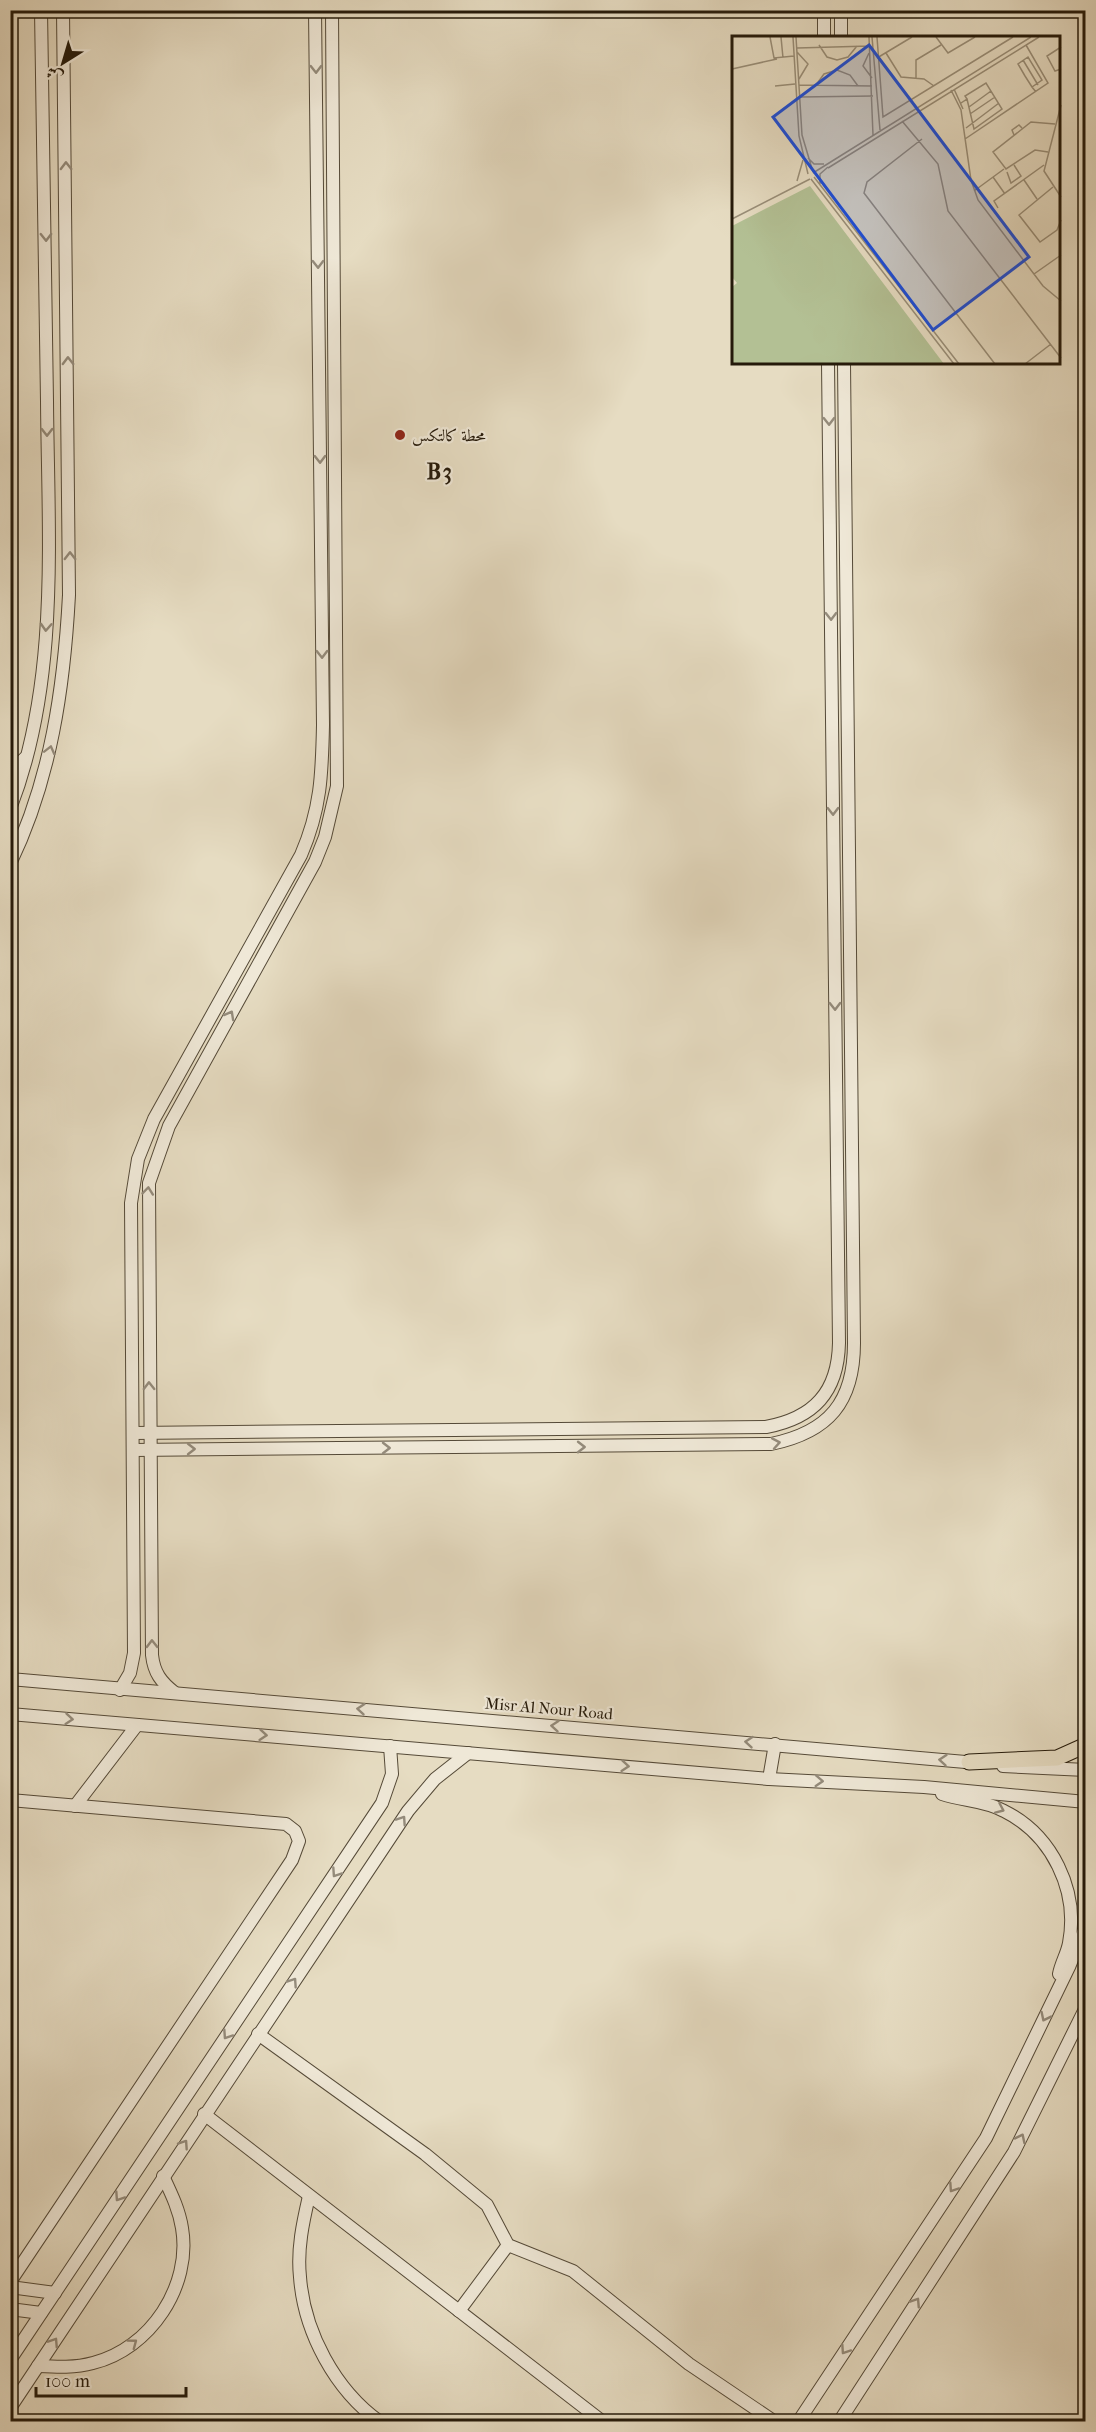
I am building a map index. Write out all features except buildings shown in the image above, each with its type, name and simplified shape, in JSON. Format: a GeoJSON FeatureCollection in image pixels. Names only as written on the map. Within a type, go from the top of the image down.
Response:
{"type":"FeatureCollection","features":[{"type":"Feature","properties":{"kind":"main road"},"geometry":{"type":"LineString","coordinates":[[969,1762],[1057,1758],[1086,1745]]}},
{"type":"Feature","properties":{"kind":"street"},"geometry":{"type":"LineString","coordinates":[[35,804],[11,806],[14,790],[27,755],[37,712],[44,652],[48,546],[41,10]]}},
{"type":"Feature","properties":{"kind":"street"},"geometry":{"type":"LineString","coordinates":[[10,864],[35,804],[60,700],[69,596],[63,10]]}},
{"type":"Feature","properties":{"kind":"street"},"geometry":{"type":"LineString","coordinates":[[120,1689],[130,1673],[134,1653],[131,1203],[138,1159],[154,1119],[301,855],[313,824],[321,790],[323,725],[315,10]]}},
{"type":"Feature","properties":{"kind":"street"},"geometry":{"type":"LineString","coordinates":[[175,1694],[161,1683],[156,1674],[152,1655],[147,1202],[154,1163],[169,1126],[315,861],[330,820],[337,786],[332,10]]}},
{"type":"Feature","properties":{"kind":"street"},"geometry":{"type":"LineString","coordinates":[[824,10],[825,36]]}},
{"type":"Feature","properties":{"kind":"street"},"geometry":{"type":"LineString","coordinates":[[841,10],[841,36]]}},
{"type":"Feature","properties":{"kind":"street"},"geometry":{"type":"LineString","coordinates":[[133,1433],[766,1427],[787,1423],[805,1414],[821,1400],[832,1383],[838,1363],[839,1333],[828,364]]}},
{"type":"Feature","properties":{"kind":"street"},"geometry":{"type":"LineString","coordinates":[[133,1450],[771,1444],[801,1436],[816,1429],[838,1407],[852,1379],[854,1353],[844,364]]}},
{"type":"Feature","properties":{"kind":"street"},"geometry":{"type":"LineString","coordinates":[[10,772],[27,755]]}},
{"type":"Feature","properties":{"kind":"street"},"geometry":{"type":"LineString","coordinates":[[14,790],[39,790]]}},
{"type":"Feature","properties":{"kind":"street","name":"Misr Al Nour Road"},"geometry":{"type":"LineString","coordinates":[[10,1679],[775,1744],[1040,1770],[1086,1770]]}},
{"type":"Feature","properties":{"kind":"street"},"geometry":{"type":"LineString","coordinates":[[10,1714],[770,1779],[924,1787],[1086,1802]]}},
{"type":"Feature","properties":{"kind":"street"},"geometry":{"type":"LineString","coordinates":[[75,1806],[137,1725]]}},
{"type":"Feature","properties":{"kind":"street"},"geometry":{"type":"LineString","coordinates":[[770,1779],[775,1744]]}},
{"type":"Feature","properties":{"kind":"street"},"geometry":{"type":"LineString","coordinates":[[10,2360],[382,1803],[392,1774],[390,1746]]}},
{"type":"Feature","properties":{"kind":"street"},"geometry":{"type":"LineString","coordinates":[[10,2408],[408,1811],[435,1779],[468,1753]]}},
{"type":"Feature","properties":{"kind":"street"},"geometry":{"type":"LineString","coordinates":[[924,1787],[953,1798],[979,1801],[1004,1810],[1039,1837],[1059,1866],[1068,1891],[1071,1917],[1069,1944],[1055,1998]]}},
{"type":"Feature","properties":{"kind":"street"},"geometry":{"type":"LineString","coordinates":[[10,1800],[286,1824],[295,1831],[299,1841],[292,1860],[10,2282]]}},
{"type":"Feature","properties":{"kind":"street"},"geometry":{"type":"LineString","coordinates":[[798,2421],[986,2138],[1055,1998],[1086,1925]]}},
{"type":"Feature","properties":{"kind":"street"},"geometry":{"type":"LineString","coordinates":[[838,2421],[1014,2152],[1086,2007]]}},
{"type":"Feature","properties":{"kind":"street"},"geometry":{"type":"LineString","coordinates":[[258,2034],[425,2154],[487,2205],[508,2245],[573,2271],[689,2364],[775,2421]]}},
{"type":"Feature","properties":{"kind":"street"},"geometry":{"type":"LineString","coordinates":[[204,2114],[603,2421]]}},
{"type":"Feature","properties":{"kind":"street"},"geometry":{"type":"LineString","coordinates":[[38,2366],[67,2368],[95,2363],[122,2351],[144,2334],[163,2312],[176,2287],[180,2268],[182,2230],[176,2202],[163,2176]]}},
{"type":"Feature","properties":{"kind":"street"},"geometry":{"type":"LineString","coordinates":[[309,2196],[300,2236],[300,2277],[307,2318],[324,2356],[347,2391],[380,2421]]}},
{"type":"Feature","properties":{"kind":"street"},"geometry":{"type":"LineString","coordinates":[[459,2311],[508,2245]]}},
{"type":"Feature","properties":{"kind":"street"},"geometry":{"type":"LineString","coordinates":[[10,2287],[55,2294]]}},
{"type":"Feature","properties":{"kind":"street"},"geometry":{"type":"LineString","coordinates":[[10,2308],[41,2313]]}},
{"type":"Feature","properties":{"kind":"place","name":"محطة كالتكس"},"geometry":{"type":"Point","coordinates":[400,435]}},
{"type":"Feature","properties":{"kind":"district","name":"B3"},"geometry":{"type":"Point","coordinates":[440,471]}}]}
